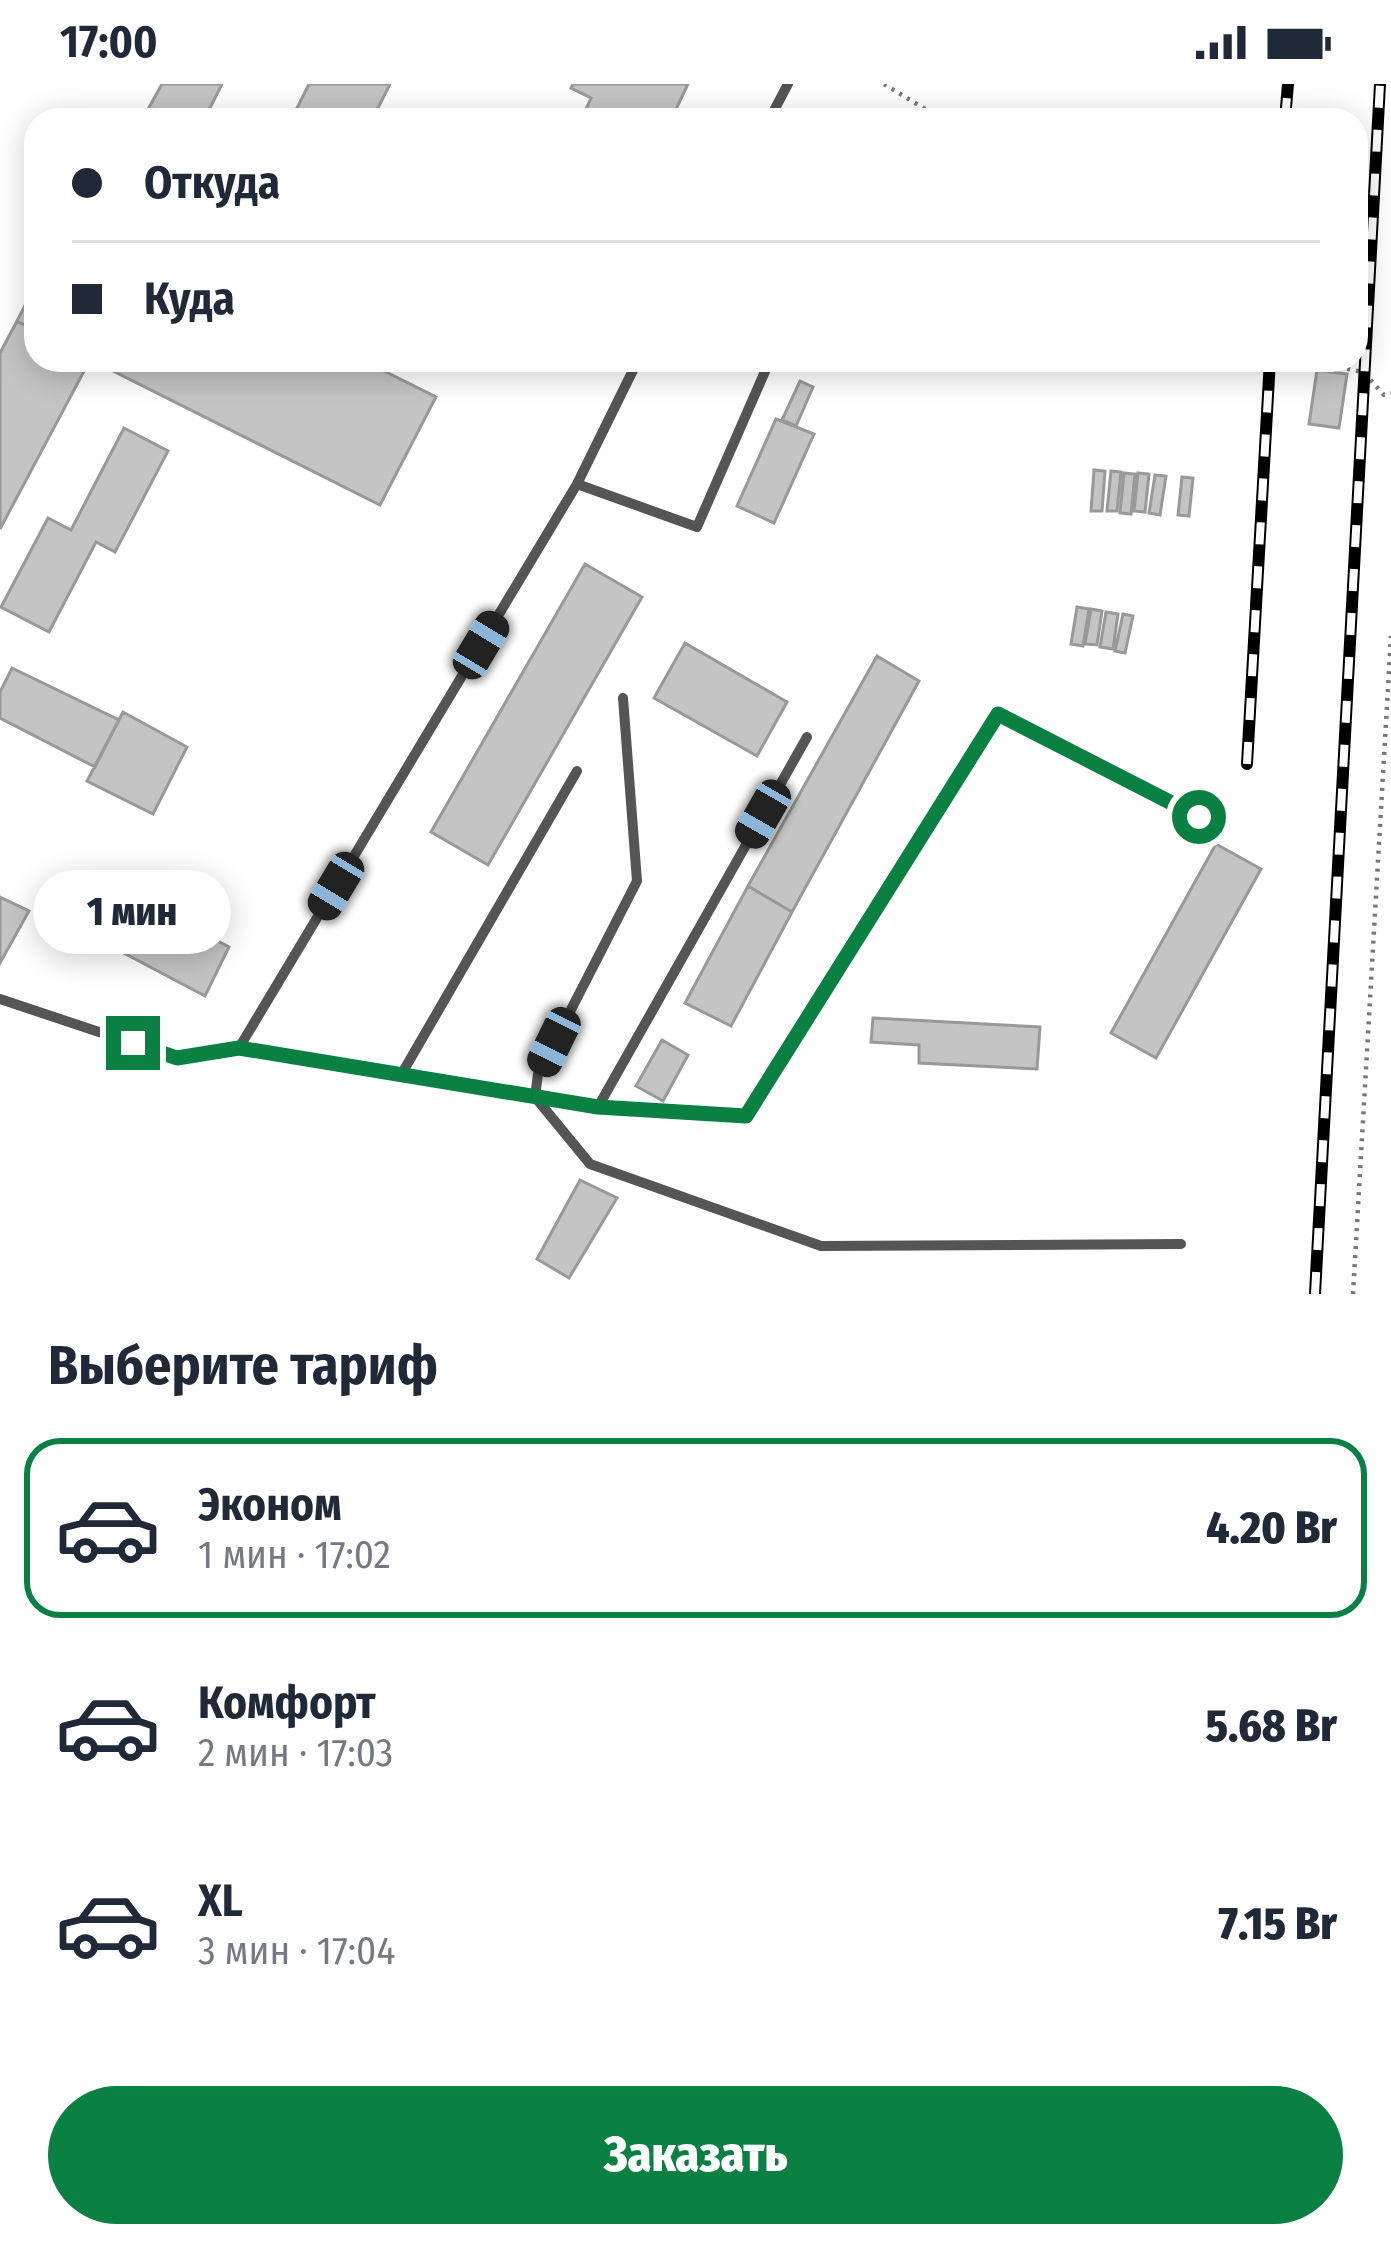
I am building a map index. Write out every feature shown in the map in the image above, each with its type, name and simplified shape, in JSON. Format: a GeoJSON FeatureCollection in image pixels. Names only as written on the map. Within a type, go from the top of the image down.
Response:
{"type":"FeatureCollection","features":[{"type":"Feature","properties":{"kind":"lane"},"geometry":{"type":"LineString","coordinates":[[239,1048],[577,484],[632,372]]}},
{"type":"Feature","properties":{"kind":"lane"},"geometry":{"type":"LineString","coordinates":[[577,484],[697,527],[765,372]]}},
{"type":"Feature","properties":{"kind":"lane"},"geometry":{"type":"LineString","coordinates":[[623,698],[638,880],[538,1074],[535,1097],[590,1164],[821,1246],[1181,1244]]}},
{"type":"Feature","properties":{"kind":"lane"},"geometry":{"type":"LineString","coordinates":[[0,999],[177,1058],[239,1048],[598,1107],[746,1116],[998,714],[1199,817]]}},
{"type":"Feature","properties":{"kind":"lane"},"geometry":{"type":"LineString","coordinates":[[598,1107],[807,737]]}},
{"type":"Feature","properties":{"kind":"lane"},"geometry":{"type":"LineString","coordinates":[[401,1075],[577,771]]}},
{"type":"Feature","properties":{"kind":"path"},"geometry":{"type":"LineString","coordinates":[[884,84],[923,108]]}},
{"type":"Feature","properties":{"kind":"path"},"geometry":{"type":"LineString","coordinates":[[1363,372],[1384,395],[1391,393]]}},
{"type":"Feature","properties":{"kind":"path"},"geometry":{"type":"LineString","coordinates":[[1353,1294],[1391,636]]}},
{"type":"Feature","properties":{"kind":"building"},"geometry":{"type":"Polygon","coordinates":[[[162,84],[222,84],[210,108],[149,108],[162,84]]]}},
{"type":"Feature","properties":{"kind":"building"},"geometry":{"type":"Polygon","coordinates":[[[309,84],[390,84],[378,108],[297,108],[309,84]]]}},
{"type":"Feature","properties":{"kind":"building"},"geometry":{"type":"Polygon","coordinates":[[[573,84],[688,84],[677,108],[586,108],[591,98],[571,88],[573,84]]]}},
{"type":"Feature","properties":{"kind":"building"},"geometry":{"type":"Polygon","coordinates":[[[17,321],[24,325],[24,372],[84,372],[0,529],[0,353],[17,321]]]}},
{"type":"Feature","properties":{"kind":"building"},"geometry":{"type":"Polygon","coordinates":[[[115,372],[386,372],[436,397],[380,505],[115,372]]]}},
{"type":"Feature","properties":{"kind":"building"},"geometry":{"type":"Polygon","coordinates":[[[1317,372],[1347,374],[1339,428],[1309,424],[1317,372]]]}},
{"type":"Feature","properties":{"kind":"building"},"geometry":{"type":"Polygon","coordinates":[[[800,381],[813,387],[796,426],[782,420],[800,381]]]}},
{"type":"Feature","properties":{"kind":"building"},"geometry":{"type":"Polygon","coordinates":[[[776,419],[814,434],[774,523],[737,506],[776,419]]]}},
{"type":"Feature","properties":{"kind":"building"},"geometry":{"type":"Polygon","coordinates":[[[124,428],[168,451],[115,552],[96,542],[49,632],[1,607],[48,518],[71,530],[124,428]]]}},
{"type":"Feature","properties":{"kind":"building"},"geometry":{"type":"Polygon","coordinates":[[[1094,470],[1105,471],[1102,511],[1091,511],[1094,470]]]}},
{"type":"Feature","properties":{"kind":"building"},"geometry":{"type":"Polygon","coordinates":[[[1111,471],[1121,472],[1117,511],[1107,511],[1111,471]]]}},
{"type":"Feature","properties":{"kind":"building"},"geometry":{"type":"Polygon","coordinates":[[[1124,473],[1135,474],[1131,514],[1120,513],[1124,473]]]}},
{"type":"Feature","properties":{"kind":"building"},"geometry":{"type":"Polygon","coordinates":[[[1138,473],[1149,474],[1145,512],[1134,511],[1138,473]]]}},
{"type":"Feature","properties":{"kind":"building"},"geometry":{"type":"Polygon","coordinates":[[[1155,475],[1166,476],[1160,515],[1149,513],[1155,475]]]}},
{"type":"Feature","properties":{"kind":"building"},"geometry":{"type":"Polygon","coordinates":[[[1182,477],[1193,478],[1189,516],[1178,515],[1182,477]]]}},
{"type":"Feature","properties":{"kind":"building"},"geometry":{"type":"Polygon","coordinates":[[[585,564],[642,597],[488,865],[431,832],[585,564]]]}},
{"type":"Feature","properties":{"kind":"building"},"geometry":{"type":"Polygon","coordinates":[[[1077,607],[1089,609],[1083,646],[1071,644],[1077,607]]]}},
{"type":"Feature","properties":{"kind":"building"},"geometry":{"type":"Polygon","coordinates":[[[1091,609],[1102,611],[1097,645],[1085,644],[1091,609]]]}},
{"type":"Feature","properties":{"kind":"building"},"geometry":{"type":"Polygon","coordinates":[[[1106,612],[1118,614],[1113,649],[1100,647],[1106,612]]]}},
{"type":"Feature","properties":{"kind":"building"},"geometry":{"type":"Polygon","coordinates":[[[1123,614],[1133,616],[1125,653],[1115,651],[1123,614]]]}},
{"type":"Feature","properties":{"kind":"building"},"geometry":{"type":"Polygon","coordinates":[[[685,643],[787,702],[757,756],[654,698],[685,643]]]}},
{"type":"Feature","properties":{"kind":"building"},"geometry":{"type":"Polygon","coordinates":[[[877,656],[919,681],[792,912],[748,886],[877,656]]]}},
{"type":"Feature","properties":{"kind":"building"},"geometry":{"type":"Polygon","coordinates":[[[12,668],[119,720],[95,767],[0,718],[0,692],[12,668]]]}},
{"type":"Feature","properties":{"kind":"building"},"geometry":{"type":"Polygon","coordinates":[[[123,712],[187,747],[153,814],[87,781],[123,712]]]}},
{"type":"Feature","properties":{"kind":"building"},"geometry":{"type":"Polygon","coordinates":[[[1216,844],[1261,869],[1156,1058],[1111,1033],[1216,844]]]}},
{"type":"Feature","properties":{"kind":"building"},"geometry":{"type":"Polygon","coordinates":[[[97,878],[229,947],[205,996],[73,926],[97,878]]]}},
{"type":"Feature","properties":{"kind":"building"},"geometry":{"type":"Polygon","coordinates":[[[748,886],[792,912],[731,1026],[685,1003],[748,886]]]}},
{"type":"Feature","properties":{"kind":"building"},"geometry":{"type":"Polygon","coordinates":[[[0,897],[29,911],[0,963],[0,897]]]}},
{"type":"Feature","properties":{"kind":"building"},"geometry":{"type":"Polygon","coordinates":[[[873,1018],[1040,1027],[1037,1069],[919,1063],[919,1045],[871,1042],[873,1018]]]}},
{"type":"Feature","properties":{"kind":"building"},"geometry":{"type":"Polygon","coordinates":[[[662,1040],[688,1055],[663,1101],[636,1086],[662,1040]]]}},
{"type":"Feature","properties":{"kind":"building"},"geometry":{"type":"Polygon","coordinates":[[[580,1180],[617,1198],[569,1278],[537,1259],[580,1180]]]}},
{"type":"Feature","properties":{"kind":"railway"},"geometry":{"type":"LineString","coordinates":[[1286,108],[1288,84]]}},
{"type":"Feature","properties":{"kind":"railway"},"geometry":{"type":"LineString","coordinates":[[1368,307],[1380,84]]}},
{"type":"Feature","properties":{"kind":"railway"},"geometry":{"type":"LineString","coordinates":[[1247,764],[1269,372]]}},
{"type":"Feature","properties":{"kind":"railway"},"geometry":{"type":"LineString","coordinates":[[1315,1294],[1365,372]]}},
{"type":"Feature","properties":{"kind":"route"},"geometry":{"type":"LineString","coordinates":[[133,1043],[177,1058],[239,1048],[598,1107],[746,1116],[998,714],[1199,817]]}}]}
